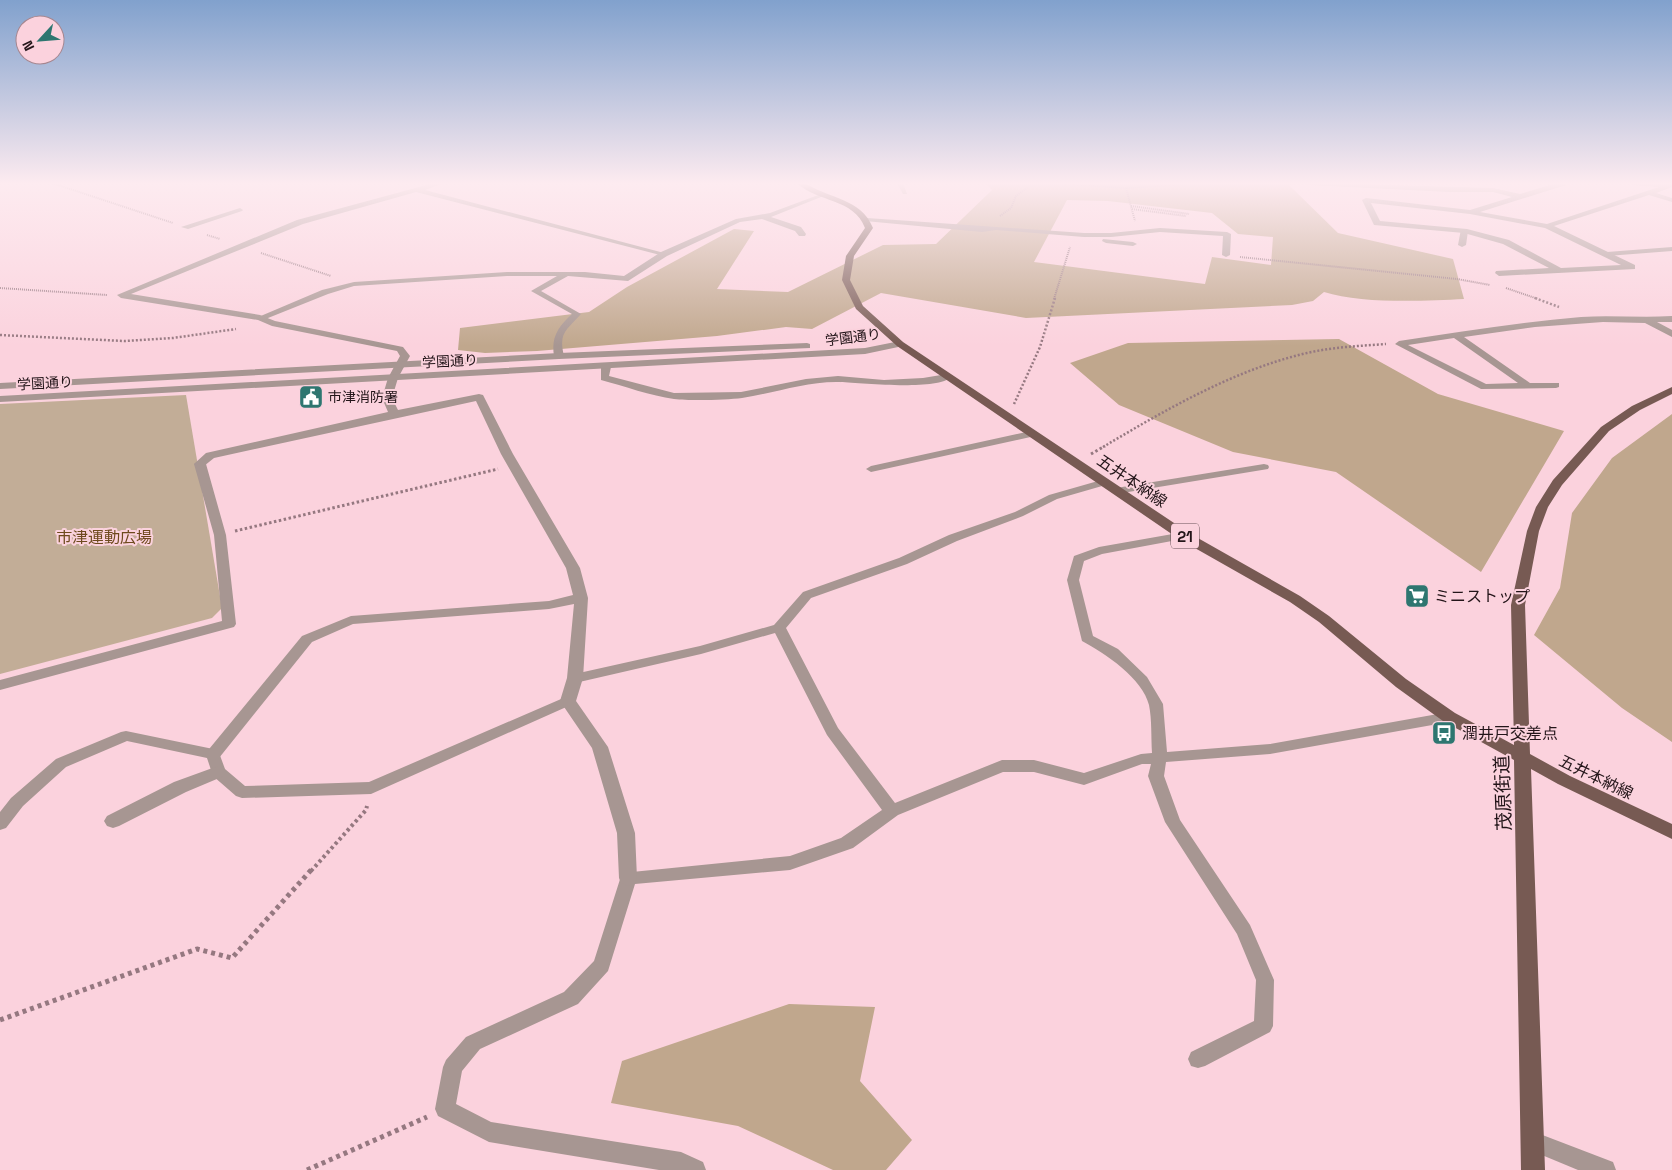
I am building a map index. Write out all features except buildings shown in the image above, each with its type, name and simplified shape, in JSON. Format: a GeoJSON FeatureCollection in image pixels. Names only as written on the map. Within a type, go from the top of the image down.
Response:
{"type":"FeatureCollection","features":[{"type":"Feature","properties":{"kind":"main road","name":"五井本納線"},"geometry":{"type":"LineString","coordinates":[[862,238],[850,256],[846,280],[859,307],[900,344],[1184,536],[1294,599],[1324,619],[1401,683],[1449,717],[1564,780],[1672,832]]}},
{"type":"Feature","properties":{"kind":"main road","name":"茂原街道"},"geometry":{"type":"LineString","coordinates":[[1533,1170],[1518,605],[1533,531],[1542,507],[1557,483],[1605,429],[1636,408],[1672,390]]}},
{"type":"Feature","properties":{"kind":"street"},"geometry":{"type":"LineString","coordinates":[[120,295],[262,238]]}},
{"type":"Feature","properties":{"kind":"street"},"geometry":{"type":"LineString","coordinates":[[601,238],[664,254]]}},
{"type":"Feature","properties":{"kind":"street"},"geometry":{"type":"LineString","coordinates":[[1488,238],[1506,242],[1559,270]]}},
{"type":"Feature","properties":{"kind":"street"},"geometry":{"type":"LineString","coordinates":[[1499,273],[1632,267],[1572,238]]}},
{"type":"Feature","properties":{"kind":"street"},"geometry":{"type":"LineString","coordinates":[[120,295],[260,318],[272,323],[400,349],[405,356],[393,378],[387,398],[394,414]]}},
{"type":"Feature","properties":{"kind":"street"},"geometry":{"type":"LineString","coordinates":[[0,386],[559,356],[867,343],[900,344]]}},
{"type":"Feature","properties":{"kind":"street","name":"学園通り"},"geometry":{"type":"LineString","coordinates":[[0,399],[865,352],[900,344]]}},
{"type":"Feature","properties":{"kind":"street"},"geometry":{"type":"LineString","coordinates":[[252,386],[262,371]]}},
{"type":"Feature","properties":{"kind":"street"},"geometry":{"type":"LineString","coordinates":[[0,685],[229,624],[220,535],[200,464],[210,455],[479,397],[514,465],[573,568],[581,598],[575,678],[568,701],[600,747],[626,834],[628,878]]}},
{"type":"Feature","properties":{"kind":"street"},"geometry":{"type":"LineString","coordinates":[[213,754],[307,638],[351,620],[549,605],[581,598]]}},
{"type":"Feature","properties":{"kind":"street"},"geometry":{"type":"LineString","coordinates":[[113,821],[180,788],[218,772]]}},
{"type":"Feature","properties":{"kind":"lane"},"geometry":{"type":"LineString","coordinates":[[260,318],[325,292],[354,284],[479,275],[585,274],[625,280],[664,254],[700,238]]}},
{"type":"Feature","properties":{"kind":"lane"},"geometry":{"type":"LineString","coordinates":[[1078,238],[1133,244]]}},
{"type":"Feature","properties":{"kind":"lane"},"geometry":{"type":"LineString","coordinates":[[1226,255],[1227,238]]}},
{"type":"Feature","properties":{"kind":"lane"},"geometry":{"type":"LineString","coordinates":[[1462,246],[1463,238]]}},
{"type":"Feature","properties":{"kind":"lane"},"geometry":{"type":"LineString","coordinates":[[1607,254],[1672,249]]}},
{"type":"Feature","properties":{"kind":"lane"},"geometry":{"type":"LineString","coordinates":[[559,356],[556,342],[559,332],[578,314],[534,291],[563,278],[566,274]]}},
{"type":"Feature","properties":{"kind":"lane"},"geometry":{"type":"LineString","coordinates":[[1399,344],[1538,323],[1584,319],[1648,321],[1672,318]]}},
{"type":"Feature","properties":{"kind":"lane"},"geometry":{"type":"LineString","coordinates":[[1648,321],[1672,334]]}},
{"type":"Feature","properties":{"kind":"lane"},"geometry":{"type":"LineString","coordinates":[[1457,336],[1528,386]]}},
{"type":"Feature","properties":{"kind":"lane"},"geometry":{"type":"LineString","coordinates":[[1399,344],[1484,387],[1556,385]]}},
{"type":"Feature","properties":{"kind":"lane"},"geometry":{"type":"LineString","coordinates":[[606,367],[604,378],[674,396],[741,395],[806,382],[838,379],[884,383],[924,381],[947,377]]}},
{"type":"Feature","properties":{"kind":"lane"},"geometry":{"type":"LineString","coordinates":[[871,470],[1031,434]]}},
{"type":"Feature","properties":{"kind":"lane"},"geometry":{"type":"LineString","coordinates":[[1116,491],[1264,467]]}},
{"type":"Feature","properties":{"kind":"lane"},"geometry":{"type":"LineString","coordinates":[[575,678],[702,650],[778,628],[807,594],[903,561],[953,538],[1019,514],[1053,497],[1105,482]]}},
{"type":"Feature","properties":{"kind":"lane"},"geometry":{"type":"LineString","coordinates":[[1184,536],[1099,551],[1078,559],[1073,580],[1087,638],[1113,652],[1142,680],[1156,704],[1160,757],[1156,776],[1173,822],[1244,930],[1265,980],[1263,1026],[1198,1060]]}},
{"type":"Feature","properties":{"kind":"lane"},"geometry":{"type":"LineString","coordinates":[[778,628],[832,731],[892,811]]}},
{"type":"Feature","properties":{"kind":"lane"},"geometry":{"type":"LineString","coordinates":[[0,824],[17,802],[61,763],[126,736],[213,754],[218,772],[242,792],[371,788],[568,701]]}},
{"type":"Feature","properties":{"kind":"lane"},"geometry":{"type":"LineString","coordinates":[[695,1170],[680,1163],[488,1132],[445,1109],[453,1067],[473,1043],[571,998],[602,965],[628,878],[790,863],[847,843],[892,811],[1002,766],[1034,766],[1084,779],[1141,758],[1270,749],[1449,717]]}},
{"type":"Feature","properties":{"kind":"lane"},"geometry":{"type":"LineString","coordinates":[[1532,1141],[1605,1170]]}},
{"type":"Feature","properties":{"kind":"path"},"geometry":{"type":"LineString","coordinates":[[216,238],[354,284]]}},
{"type":"Feature","properties":{"kind":"path"},"geometry":{"type":"LineString","coordinates":[[1008,418],[1040,347],[1073,238]]}},
{"type":"Feature","properties":{"kind":"path"},"geometry":{"type":"LineString","coordinates":[[1226,255],[1457,279],[1494,286]]}},
{"type":"Feature","properties":{"kind":"path"},"geometry":{"type":"LineString","coordinates":[[1500,287],[1554,305],[1584,319]]}},
{"type":"Feature","properties":{"kind":"path"},"geometry":{"type":"LineString","coordinates":[[0,288],[120,295]]}},
{"type":"Feature","properties":{"kind":"path"},"geometry":{"type":"LineString","coordinates":[[0,335],[124,341],[173,338],[272,323]]}},
{"type":"Feature","properties":{"kind":"path"},"geometry":{"type":"LineString","coordinates":[[1076,463],[1149,419],[1260,367],[1287,357],[1334,348],[1399,344]]}},
{"type":"Feature","properties":{"kind":"path"},"geometry":{"type":"LineString","coordinates":[[220,535],[514,465]]}},
{"type":"Feature","properties":{"kind":"path"},"geometry":{"type":"LineString","coordinates":[[0,1020],[198,949],[232,958],[366,810],[371,788]]}},
{"type":"Feature","properties":{"kind":"path"},"geometry":{"type":"LineString","coordinates":[[307,1170],[445,1109]]}},
{"type":"Feature","properties":{"kind":"green space","name":"市津運動広場"},"geometry":{"type":"Polygon","coordinates":[[[186,395],[222,608],[212,618],[0,674],[0,404],[186,395]]]}},
{"type":"Feature","properties":{"kind":"shaded area"},"geometry":{"type":"Polygon","coordinates":[[[718,238],[750,238],[717,289],[788,292],[883,245],[936,244],[943,238],[1047,238],[1034,262],[1205,284],[1212,257],[1271,265],[1273,238],[1358,238],[1453,259],[1464,299],[1374,300],[1339,296],[1324,292],[1313,301],[1292,305],[1026,318],[881,293],[812,329],[786,327],[717,336],[537,351],[485,353],[458,350],[460,328],[589,312],[627,287],[718,238]]]}},
{"type":"Feature","properties":{"kind":"shaded area"},"geometry":{"type":"Polygon","coordinates":[[[1339,339],[1438,394],[1564,431],[1481,572],[1336,472],[1233,452],[1119,405],[1070,363],[1128,343],[1339,339]]]}},
{"type":"Feature","properties":{"kind":"shaded area"},"geometry":{"type":"Polygon","coordinates":[[[1672,414],[1672,742],[1622,708],[1534,635],[1560,588],[1572,513],[1612,458],[1672,414]]]}},
{"type":"Feature","properties":{"kind":"shaded area"},"geometry":{"type":"Polygon","coordinates":[[[789,1004],[875,1007],[860,1081],[912,1140],[886,1170],[833,1170],[738,1126],[611,1103],[622,1061],[789,1004]]]}},
{"type":"Feature","properties":{"kind":"place","name":"市津消防署"},"geometry":{"type":"Point","coordinates":[311,397]}},
{"type":"Feature","properties":{"kind":"place","name":"ミニストップ"},"geometry":{"type":"Point","coordinates":[1417,596]}},
{"type":"Feature","properties":{"kind":"place","name":"潤井戸交差点"},"geometry":{"type":"Point","coordinates":[1444,733]}}]}
